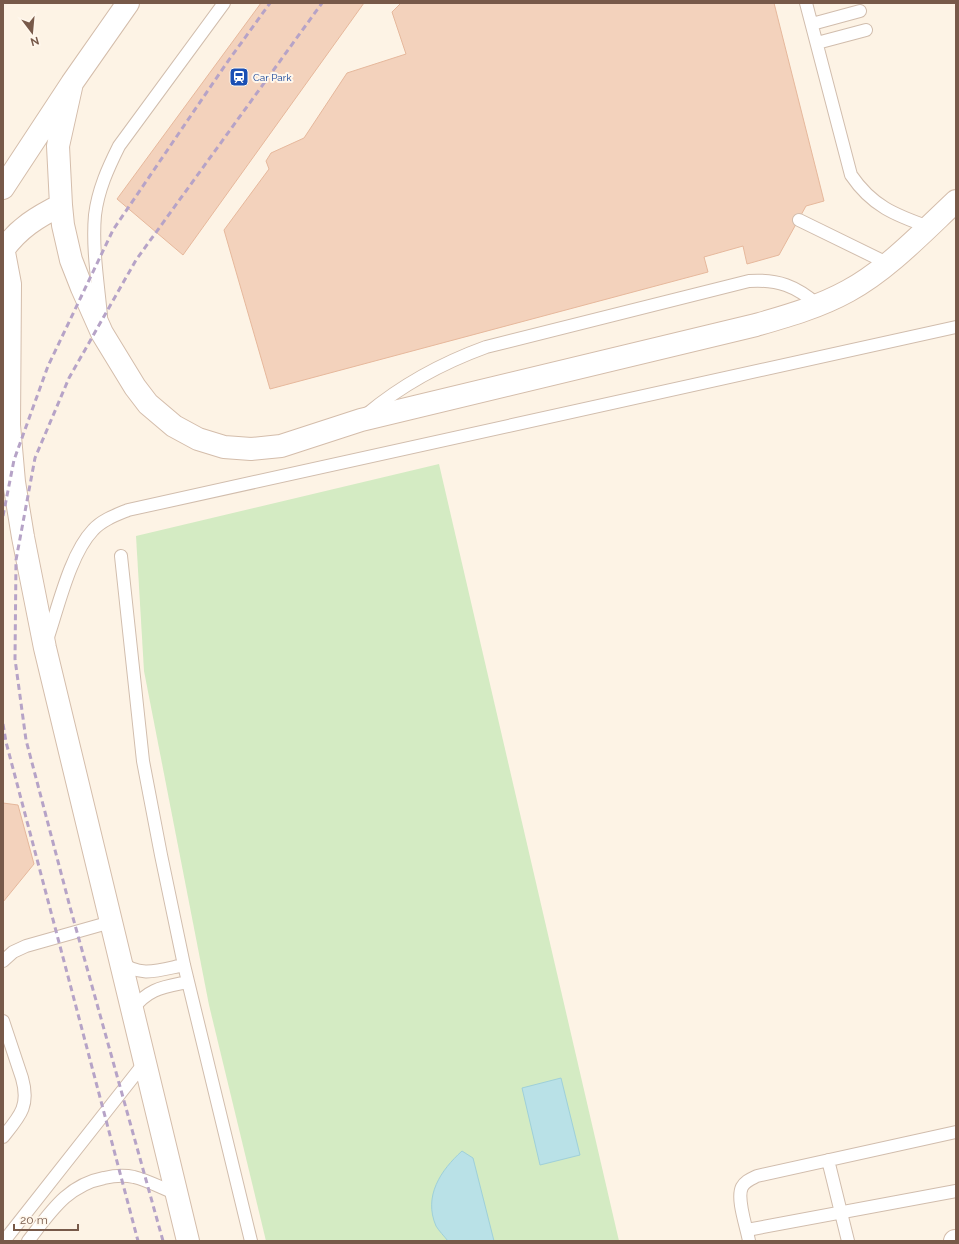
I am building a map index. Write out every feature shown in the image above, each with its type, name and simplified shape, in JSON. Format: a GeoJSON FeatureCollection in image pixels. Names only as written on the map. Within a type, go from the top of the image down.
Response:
{"type":"FeatureCollection","features":[{"type":"Feature","properties":{"kind":"main road"},"geometry":{"type":"LineString","coordinates":[[3,188],[72,83],[128,3]]}},
{"type":"Feature","properties":{"kind":"main road"},"geometry":{"type":"LineString","coordinates":[[72,83],[58,146],[63,225],[71,260],[82,288],[102,333],[135,387],[148,404],[174,426],[198,439],[224,447],[250,449],[281,446],[360,420],[756,325],[787,316],[818,305],[848,291],[887,263],[956,202]]}},
{"type":"Feature","properties":{"kind":"main road"},"geometry":{"type":"LineString","coordinates":[[61,205],[25,226],[3,249],[10,284],[9,425],[14,482],[23,537],[45,648],[188,1241]]}},
{"type":"Feature","properties":{"kind":"lane"},"geometry":{"type":"LineString","coordinates":[[102,333],[94,238],[95,214],[108,168],[119,146],[224,3]]}},
{"type":"Feature","properties":{"kind":"lane"},"geometry":{"type":"LineString","coordinates":[[806,3],[851,175],[863,191],[878,205],[902,218],[929,227]]}},
{"type":"Feature","properties":{"kind":"lane"},"geometry":{"type":"LineString","coordinates":[[812,24],[860,11]]}},
{"type":"Feature","properties":{"kind":"lane"},"geometry":{"type":"LineString","coordinates":[[817,43],[866,30]]}},
{"type":"Feature","properties":{"kind":"lane"},"geometry":{"type":"LineString","coordinates":[[798,220],[887,263]]}},
{"type":"Feature","properties":{"kind":"lane"},"geometry":{"type":"LineString","coordinates":[[360,420],[379,404],[420,376],[486,346],[749,281],[769,280],[783,283],[802,292],[818,305]]}},
{"type":"Feature","properties":{"kind":"lane"},"geometry":{"type":"LineString","coordinates":[[45,648],[71,566],[81,548],[93,530],[110,517],[128,510],[956,327]]}},
{"type":"Feature","properties":{"kind":"lane"},"geometry":{"type":"LineString","coordinates":[[121,556],[143,761],[184,966],[250,1241]]}},
{"type":"Feature","properties":{"kind":"lane"},"geometry":{"type":"LineString","coordinates":[[3,961],[13,952],[26,946],[111,922]]}},
{"type":"Feature","properties":{"kind":"lane"},"geometry":{"type":"LineString","coordinates":[[120,960],[131,969],[147,972],[184,966]]}},
{"type":"Feature","properties":{"kind":"lane"},"geometry":{"type":"LineString","coordinates":[[132,1010],[138,1002],[153,991],[188,982]]}},
{"type":"Feature","properties":{"kind":"lane"},"geometry":{"type":"LineString","coordinates":[[3,1020],[25,1088],[26,1097],[20,1117],[3,1136]]}},
{"type":"Feature","properties":{"kind":"lane"},"geometry":{"type":"LineString","coordinates":[[4,1241],[145,1062]]}},
{"type":"Feature","properties":{"kind":"lane"},"geometry":{"type":"LineString","coordinates":[[956,1132],[757,1176],[749,1180],[743,1186],[740,1194],[748,1236],[841,1212],[956,1191]]}},
{"type":"Feature","properties":{"kind":"lane"},"geometry":{"type":"LineString","coordinates":[[828,1160],[848,1241]]}},
{"type":"Feature","properties":{"kind":"lane"},"geometry":{"type":"LineString","coordinates":[[28,1241],[56,1205],[71,1191],[92,1180],[114,1176],[134,1177],[177,1194]]}},
{"type":"Feature","properties":{"kind":"green space"},"geometry":{"type":"Polygon","coordinates":[[[439,464],[619,1241],[266,1241],[209,1005],[144,671],[136,536],[439,464]]]}},
{"type":"Feature","properties":{"kind":"water"},"geometry":{"type":"Polygon","coordinates":[[[561,1078],[580,1155],[540,1165],[522,1088],[561,1078]]]}},
{"type":"Feature","properties":{"kind":"water"},"geometry":{"type":"Polygon","coordinates":[[[462,1151],[473,1158],[494,1241],[448,1241],[436,1226],[432,1204],[436,1184],[454,1158],[462,1151]]]}},
{"type":"Feature","properties":{"kind":"building"},"geometry":{"type":"Polygon","coordinates":[[[261,3],[364,3],[183,255],[117,199],[261,3]]]}},
{"type":"Feature","properties":{"kind":"building"},"geometry":{"type":"Polygon","coordinates":[[[401,3],[774,3],[824,201],[806,206],[779,255],[747,264],[743,246],[704,257],[708,272],[270,389],[224,230],[269,169],[266,161],[271,153],[304,138],[347,73],[406,54],[392,12],[401,3]]]}},
{"type":"Feature","properties":{"kind":"building"},"geometry":{"type":"Polygon","coordinates":[[[3,803],[18,805],[34,864],[3,902],[3,803]]]}},
{"type":"Feature","properties":{"kind":"railway"},"geometry":{"type":"LineString","coordinates":[[3,516],[14,460],[48,366],[113,230],[226,64],[270,3]]}},
{"type":"Feature","properties":{"kind":"railway"},"geometry":{"type":"LineString","coordinates":[[163,1241],[70,907],[26,740],[15,659],[16,560],[35,458],[69,378],[136,260],[322,3]]}},
{"type":"Feature","properties":{"kind":"railway"},"geometry":{"type":"LineString","coordinates":[[3,724],[6,742],[138,1241]]}},
{"type":"Feature","properties":{"kind":"place","name":"Car Park"},"geometry":{"type":"Point","coordinates":[239,77]}}]}
